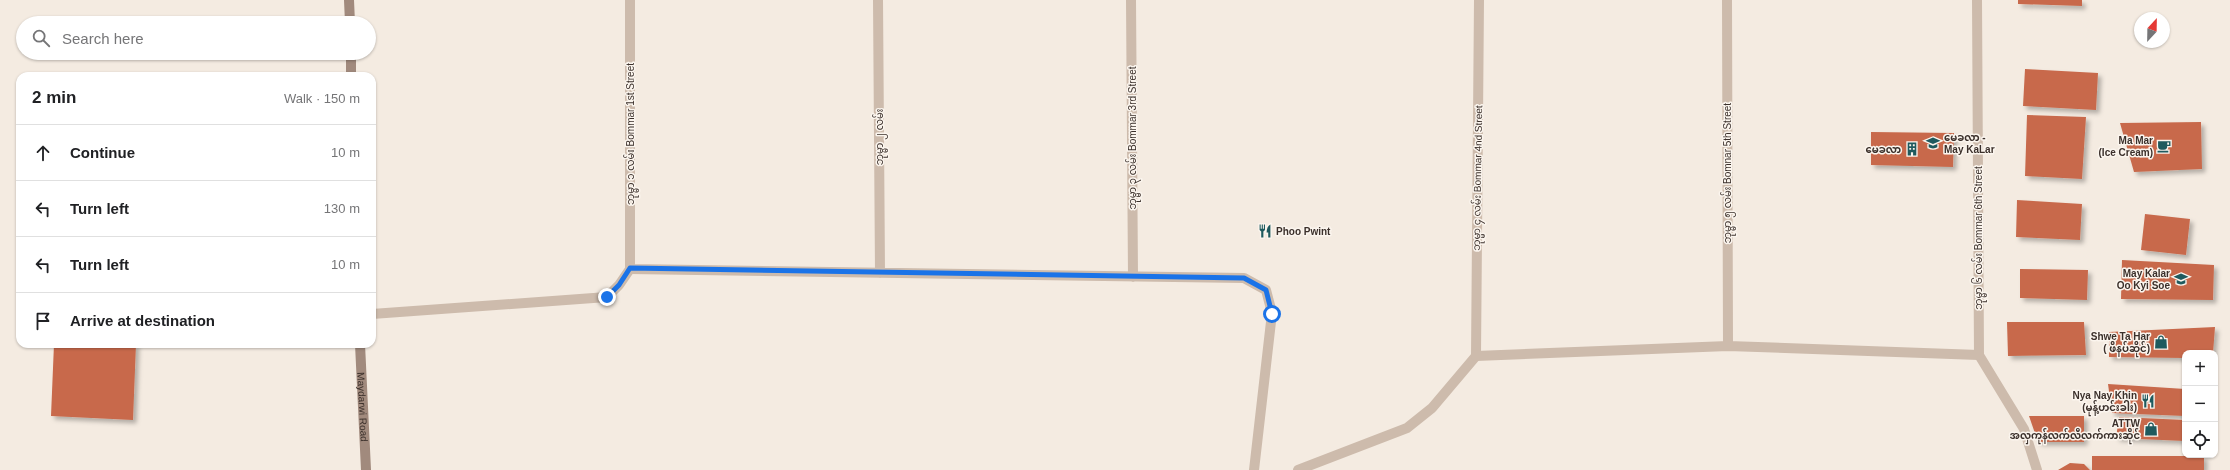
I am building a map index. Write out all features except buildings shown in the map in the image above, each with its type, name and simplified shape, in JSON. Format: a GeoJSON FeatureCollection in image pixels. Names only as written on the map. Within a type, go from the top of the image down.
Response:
{"type":"FeatureCollection","features":[{"type":"Feature","properties":{"kind":"street"},"geometry":{"type":"LineString","coordinates":[[349,0],[350,16]]}},
{"type":"Feature","properties":{"kind":"street","name":"ဘုမ္မာ ၁ လမ်း Bommar 1st Street"},"geometry":{"type":"LineString","coordinates":[[630,0],[630,268]]}},
{"type":"Feature","properties":{"kind":"street","name":"ဘုမ္မာ ၂ လမ်း"},"geometry":{"type":"LineString","coordinates":[[878,0],[880,273]]}},
{"type":"Feature","properties":{"kind":"street","name":"ဘုမ္မာ ၃ လမ်း Bommar 3rd Street"},"geometry":{"type":"LineString","coordinates":[[1131,0],[1133,276]]}},
{"type":"Feature","properties":{"kind":"street","name":"ဘုမ္မာ ၄ လမ်း Bommar 4nd Street"},"geometry":{"type":"LineString","coordinates":[[1476,356],[1479,0]]}},
{"type":"Feature","properties":{"kind":"street","name":"ဘုမ္မာ ၅ လမ်း Bomnar 5th Street"},"geometry":{"type":"LineString","coordinates":[[1727,0],[1728,346]]}},
{"type":"Feature","properties":{"kind":"street","name":"ဘုမ္မာ ၆ လမ်း Bommar 6th Street"},"geometry":{"type":"LineString","coordinates":[[1977,0],[1979,355]]}},
{"type":"Feature","properties":{"kind":"street"},"geometry":{"type":"LineString","coordinates":[[351,60],[351,72]]}},
{"type":"Feature","properties":{"kind":"street"},"geometry":{"type":"LineString","coordinates":[[376,314],[607,297],[619,285],[630,268],[1244,278],[1266,290],[1272,314],[1254,470]]}},
{"type":"Feature","properties":{"kind":"street"},"geometry":{"type":"LineString","coordinates":[[1298,470],[1407,428],[1432,408],[1476,356],[1728,346],[1979,355],[2024,429],[2037,470]]}},
{"type":"Feature","properties":{"kind":"street","name":"Maydarwi Road"},"geometry":{"type":"LineString","coordinates":[[360,348],[366,470]]}},
{"type":"Feature","properties":{"kind":"place","name":"မေခလာ - May KaLar"},"geometry":{"type":"Point","coordinates":[1933,143]}},
{"type":"Feature","properties":{"kind":"place","name":"Ma Mar (Ice Cream)"},"geometry":{"type":"Point","coordinates":[2164,146]}},
{"type":"Feature","properties":{"kind":"place","name":"မေခလာ"},"geometry":{"type":"Point","coordinates":[1912,149]}},
{"type":"Feature","properties":{"kind":"place","name":"Phoo Pwint"},"geometry":{"type":"Point","coordinates":[1265,231]}},
{"type":"Feature","properties":{"kind":"place","name":"May Kalar Oo Kyi Soe"},"geometry":{"type":"Point","coordinates":[2181,279]}},
{"type":"Feature","properties":{"kind":"place","name":"Shwe Ta Har ( ဖိနပ်ဆိုင်)"},"geometry":{"type":"Point","coordinates":[2161,342]}},
{"type":"Feature","properties":{"kind":"place","name":"Nya Nay Khin (မုန့်ဟင်းခါး)"},"geometry":{"type":"Point","coordinates":[2148,401]}},
{"type":"Feature","properties":{"kind":"place","name":"ATTW အလှကုန်လက်လီလက်ကားဆိုင်"},"geometry":{"type":"Point","coordinates":[2151,429]}},
{"type":"Feature","properties":{"kind":"route"},"geometry":{"type":"LineString","coordinates":[[607,297],[619,285],[630,268],[1244,278],[1266,290],[1272,314]]}}]}
